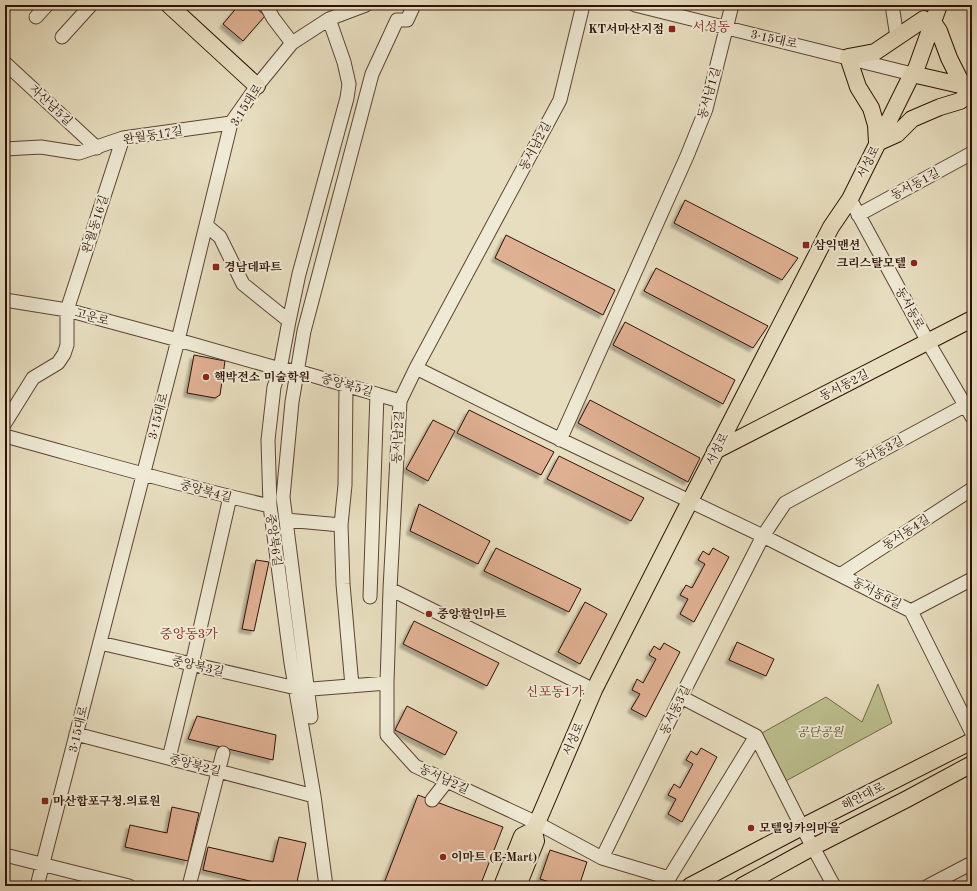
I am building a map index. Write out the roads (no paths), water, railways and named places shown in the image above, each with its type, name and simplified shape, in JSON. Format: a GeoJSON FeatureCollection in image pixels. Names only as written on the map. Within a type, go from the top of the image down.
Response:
{"type":"FeatureCollection","features":[{"type":"Feature","properties":{"kind":"main road"},"geometry":{"type":"LineString","coordinates":[[169,5],[258,86]]}},
{"type":"Feature","properties":{"kind":"main road"},"geometry":{"type":"LineString","coordinates":[[939,5],[929,15],[875,52],[848,57],[858,87],[871,108],[876,125],[878,143],[897,134],[912,119],[940,107],[960,101],[972,92]]}},
{"type":"Feature","properties":{"kind":"main road"},"geometry":{"type":"LineString","coordinates":[[929,15],[916,69],[912,74],[972,88]]}},
{"type":"Feature","properties":{"kind":"main road"},"geometry":{"type":"LineString","coordinates":[[929,15],[939,31],[949,58],[961,82],[972,88]]}},
{"type":"Feature","properties":{"kind":"main road","name":"서성로"},"geometry":{"type":"LineString","coordinates":[[518,886],[536,841],[535,826],[594,690],[831,227],[850,199],[912,74]]}},
{"type":"Feature","properties":{"kind":"main road","name":"동서동2길"},"geometry":{"type":"LineString","coordinates":[[715,451],[972,319]]}},
{"type":"Feature","properties":{"kind":"main road","name":"해안대로"},"geometry":{"type":"LineString","coordinates":[[690,886],[802,827],[972,741]]}},
{"type":"Feature","properties":{"kind":"main road","name":"해안대로"},"geometry":{"type":"LineString","coordinates":[[742,886],[972,764]]}},
{"type":"Feature","properties":{"kind":"main road","name":"서성로"},"geometry":{"type":"LineString","coordinates":[[502,886],[522,836],[535,826]]}},
{"type":"Feature","properties":{"kind":"street"},"geometry":{"type":"LineString","coordinates":[[36,16],[47,5]]}},
{"type":"Feature","properties":{"kind":"street"},"geometry":{"type":"LineString","coordinates":[[62,37],[91,5]]}},
{"type":"Feature","properties":{"kind":"street"},"geometry":{"type":"LineString","coordinates":[[266,5],[273,18],[292,43]]}},
{"type":"Feature","properties":{"kind":"street","name":"3·15대로"},"geometry":{"type":"LineString","coordinates":[[37,886],[207,226],[231,123],[292,43],[329,19],[366,5]]}},
{"type":"Feature","properties":{"kind":"street"},"geometry":{"type":"LineString","coordinates":[[311,717],[302,689],[283,497],[292,402],[304,331],[372,74],[397,20],[407,20],[414,5]]}},
{"type":"Feature","properties":{"kind":"street","name":"동서남2길"},"geometry":{"type":"LineString","coordinates":[[535,826],[415,766],[387,735],[390,589],[400,401],[416,368],[560,100],[583,5]]}},
{"type":"Feature","properties":{"kind":"street","name":"3·15대로"},"geometry":{"type":"LineString","coordinates":[[635,5],[912,74]]}},
{"type":"Feature","properties":{"kind":"street","name":"동서남1길"},"geometry":{"type":"LineString","coordinates":[[560,440],[687,156],[706,109],[732,5]]}},
{"type":"Feature","properties":{"kind":"street"},"geometry":{"type":"LineString","coordinates":[[892,5],[897,37]]}},
{"type":"Feature","properties":{"kind":"street","name":"중앙북6길"},"geometry":{"type":"LineString","coordinates":[[326,886],[302,689],[291,663],[270,506],[268,440],[274,387],[280,369],[299,274],[347,98],[349,84],[329,19]]}},
{"type":"Feature","properties":{"kind":"street","name":"자산남5길"},"geometry":{"type":"LineString","coordinates":[[5,63],[97,148]]}},
{"type":"Feature","properties":{"kind":"street","name":"완월동17길"},"geometry":{"type":"LineString","coordinates":[[5,149],[41,147],[79,153],[123,138],[231,123]]}},
{"type":"Feature","properties":{"kind":"street","name":"완월동16길"},"geometry":{"type":"LineString","coordinates":[[5,423],[33,378],[58,363],[64,354],[67,345],[67,310],[123,138]]}},
{"type":"Feature","properties":{"kind":"street","name":"동서동1길"},"geometry":{"type":"LineString","coordinates":[[858,215],[972,153]]}},
{"type":"Feature","properties":{"kind":"street","name":"동서동로"},"geometry":{"type":"LineString","coordinates":[[850,199],[928,342],[969,411]]}},
{"type":"Feature","properties":{"kind":"street"},"geometry":{"type":"LineString","coordinates":[[207,226],[220,237],[243,284],[289,321]]}},
{"type":"Feature","properties":{"kind":"street","name":"고운로"},"geometry":{"type":"LineString","coordinates":[[5,300],[67,310],[178,340]]}},
{"type":"Feature","properties":{"kind":"street","name":"중앙북5길"},"geometry":{"type":"LineString","coordinates":[[178,340],[280,369],[297,371],[400,401]]}},
{"type":"Feature","properties":{"kind":"street","name":"동서동6길"},"geometry":{"type":"LineString","coordinates":[[416,368],[560,440],[763,536],[912,610],[972,733]]}},
{"type":"Feature","properties":{"kind":"street"},"geometry":{"type":"LineString","coordinates":[[346,385],[344,485],[341,525],[343,584],[352,686]]}},
{"type":"Feature","properties":{"kind":"street"},"geometry":{"type":"LineString","coordinates":[[370,597],[377,394]]}},
{"type":"Feature","properties":{"kind":"street","name":"동서동3길"},"geometry":{"type":"LineString","coordinates":[[602,858],[681,697],[763,536],[785,503],[969,411]]}},
{"type":"Feature","properties":{"kind":"street","name":"중앙북4길"},"geometry":{"type":"LineString","coordinates":[[5,436],[230,497],[270,506]]}},
{"type":"Feature","properties":{"kind":"street","name":"동서동4길"},"geometry":{"type":"LineString","coordinates":[[840,575],[972,489]]}},
{"type":"Feature","properties":{"kind":"street"},"geometry":{"type":"LineString","coordinates":[[169,758],[230,497]]}},
{"type":"Feature","properties":{"kind":"street"},"geometry":{"type":"LineString","coordinates":[[286,520],[341,525]]}},
{"type":"Feature","properties":{"kind":"street"},"geometry":{"type":"LineString","coordinates":[[912,610],[972,579]]}},
{"type":"Feature","properties":{"kind":"street"},"geometry":{"type":"LineString","coordinates":[[390,589],[594,690]]}},
{"type":"Feature","properties":{"kind":"street","name":"중앙북3길"},"geometry":{"type":"LineString","coordinates":[[100,643],[302,689],[387,682]]}},
{"type":"Feature","properties":{"kind":"street"},"geometry":{"type":"LineString","coordinates":[[681,697],[756,736],[834,886]]}},
{"type":"Feature","properties":{"kind":"street","name":"중앙북2길"},"geometry":{"type":"LineString","coordinates":[[76,734],[314,796]]}},
{"type":"Feature","properties":{"kind":"street"},"geometry":{"type":"LineString","coordinates":[[535,826],[602,858],[669,882],[756,736]]}},
{"type":"Feature","properties":{"kind":"street"},"geometry":{"type":"LineString","coordinates":[[189,886],[223,753]]}},
{"type":"Feature","properties":{"kind":"street"},"geometry":{"type":"LineString","coordinates":[[432,800],[447,781]]}},
{"type":"Feature","properties":{"kind":"street"},"geometry":{"type":"LineString","coordinates":[[5,855],[111,884],[129,886]]}},
{"type":"Feature","properties":{"kind":"street"},"geometry":{"type":"LineString","coordinates":[[928,886],[972,863]]}},
{"type":"Feature","properties":{"kind":"place","name":"KT서마산지점"},"geometry":{"type":"Point","coordinates":[672,29]}},
{"type":"Feature","properties":{"kind":"place","name":"삼익맨션"},"geometry":{"type":"Point","coordinates":[806,245]}},
{"type":"Feature","properties":{"kind":"place","name":"크리스탈모텔"},"geometry":{"type":"Point","coordinates":[914,263]}},
{"type":"Feature","properties":{"kind":"place","name":"경남데파트"},"geometry":{"type":"Point","coordinates":[216,267]}},
{"type":"Feature","properties":{"kind":"place","name":"핵박전소 미술학원"},"geometry":{"type":"Point","coordinates":[206,377]}},
{"type":"Feature","properties":{"kind":"place","name":"중앙할인마트"},"geometry":{"type":"Point","coordinates":[429,614]}},
{"type":"Feature","properties":{"kind":"place","name":"마산합포구청.의료원"},"geometry":{"type":"Point","coordinates":[45,801]}},
{"type":"Feature","properties":{"kind":"place","name":"모텔잉카의마을"},"geometry":{"type":"Point","coordinates":[751,828]}},
{"type":"Feature","properties":{"kind":"place","name":"이마트 (E-Mart)"},"geometry":{"type":"Point","coordinates":[443,857]}},
{"type":"Feature","properties":{"kind":"district","name":"서성동"},"geometry":{"type":"Point","coordinates":[711,26]}},
{"type":"Feature","properties":{"kind":"district","name":"중앙동3가"},"geometry":{"type":"Point","coordinates":[189,633]}},
{"type":"Feature","properties":{"kind":"district","name":"신포동1가"},"geometry":{"type":"Point","coordinates":[555,691]}},
{"type":"Feature","properties":{"kind":"park label","name":"공단공원"},"geometry":{"type":"Point","coordinates":[820,732]}}]}
